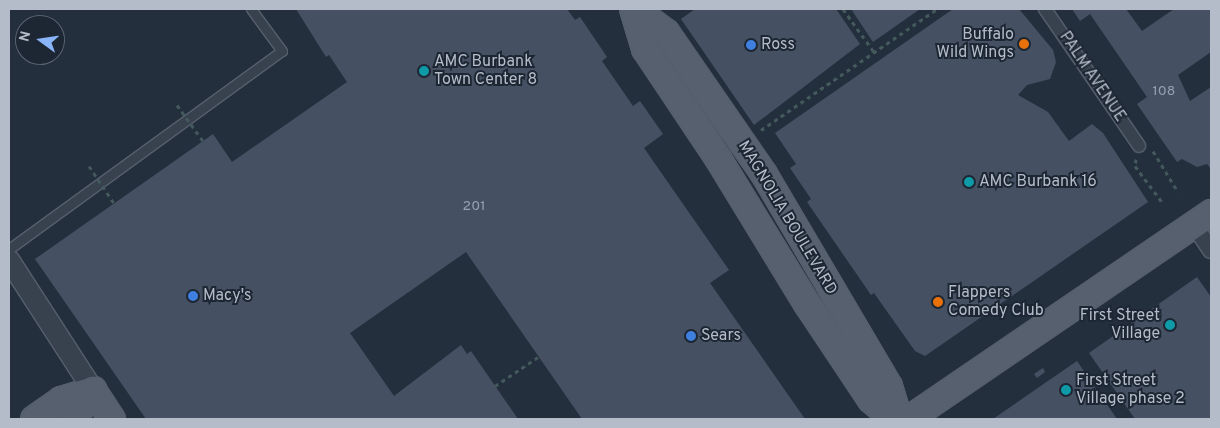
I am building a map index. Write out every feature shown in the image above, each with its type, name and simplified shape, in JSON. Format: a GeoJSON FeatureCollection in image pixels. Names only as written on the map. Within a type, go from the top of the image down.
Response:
{"type":"FeatureCollection","features":[{"type":"Feature","properties":{"kind":"main road","name":"MAGNOLIA BOULEVARD"},"geometry":{"type":"LineString","coordinates":[[634,9],[666,32],[743,143],[889,386],[899,419]]}},
{"type":"Feature","properties":{"kind":"main road","name":"MAGNOLIA BOULEVARD"},"geometry":{"type":"LineString","coordinates":[[634,9],[645,49],[719,160],[807,304],[871,400],[894,419]]}},
{"type":"Feature","properties":{"kind":"main road"},"geometry":{"type":"LineString","coordinates":[[925,415],[1202,219]]}},
{"type":"Feature","properties":{"kind":"main road"},"geometry":{"type":"LineString","coordinates":[[34,419],[61,400],[93,390]]}},
{"type":"Feature","properties":{"kind":"main road"},"geometry":{"type":"LineString","coordinates":[[74,419],[93,390]]}},
{"type":"Feature","properties":{"kind":"main road"},"geometry":{"type":"LineString","coordinates":[[93,390],[112,419]]}},
{"type":"Feature","properties":{"kind":"street","name":"PALM AVENUE"},"geometry":{"type":"LineString","coordinates":[[1045,9],[1139,146]]}},
{"type":"Feature","properties":{"kind":"street"},"geometry":{"type":"LineString","coordinates":[[1202,219],[1211,250]]}},
{"type":"Feature","properties":{"kind":"street"},"geometry":{"type":"LineString","coordinates":[[9,260],[93,390]]}},
{"type":"Feature","properties":{"kind":"lane"},"geometry":{"type":"LineString","coordinates":[[9,249],[282,51],[251,9]]}},
{"type":"Feature","properties":{"kind":"path"},"geometry":{"type":"LineString","coordinates":[[843,9],[874,52]]}},
{"type":"Feature","properties":{"kind":"path"},"geometry":{"type":"LineString","coordinates":[[743,143],[937,9]]}},
{"type":"Feature","properties":{"kind":"path"},"geometry":{"type":"LineString","coordinates":[[177,105],[203,142]]}},
{"type":"Feature","properties":{"kind":"path"},"geometry":{"type":"LineString","coordinates":[[1139,146],[1160,156],[1178,192]]}},
{"type":"Feature","properties":{"kind":"path"},"geometry":{"type":"LineString","coordinates":[[89,166],[114,203]]}},
{"type":"Feature","properties":{"kind":"path"},"geometry":{"type":"LineString","coordinates":[[1135,166],[1162,202]]}},
{"type":"Feature","properties":{"kind":"path"},"geometry":{"type":"LineString","coordinates":[[495,386],[538,357]]}},
{"type":"Feature","properties":{"kind":"building"},"geometry":{"type":"Polygon","coordinates":[[[296,9],[567,9],[575,20],[580,17],[607,57],[602,61],[633,106],[640,101],[663,134],[644,148],[729,270],[710,283],[805,419],[582,419],[466,252],[350,333],[394,396],[461,345],[467,354],[471,351],[518,419],[146,419],[35,259],[213,134],[232,162],[347,82],[329,55],[326,57],[296,9]]]}},
{"type":"Feature","properties":{"kind":"building","name":"Ross"},"geometry":{"type":"Polygon","coordinates":[[[695,9],[836,9],[860,44],[754,125],[681,19],[695,9]]]}},
{"type":"Feature","properties":{"kind":"building"},"geometry":{"type":"Polygon","coordinates":[[[851,9],[920,9],[873,42],[851,9]]]}},
{"type":"Feature","properties":{"kind":"building","name":"AMC Burbank 16"},"geometry":{"type":"Polygon","coordinates":[[[953,9],[1019,9],[1053,50],[1056,62],[1050,79],[1027,85],[1018,95],[1048,112],[1069,141],[1092,124],[1103,133],[1148,202],[925,356],[915,351],[874,293],[871,295],[807,202],[811,199],[790,168],[796,164],[775,133],[953,9]]]}},
{"type":"Feature","properties":{"kind":"building"},"geometry":{"type":"Polygon","coordinates":[[[1072,9],[1126,9],[1142,31],[1174,9],[1211,9],[1211,52],[1178,75],[1190,101],[1211,87],[1211,169],[1207,164],[1197,167],[1182,159],[1177,162],[1137,104],[1147,97],[1090,14],[1080,21],[1072,9]]]}},
{"type":"Feature","properties":{"kind":"building","name":"First Street Village"},"geometry":{"type":"Polygon","coordinates":[[[1197,277],[1211,297],[1211,419],[1135,419],[1089,353],[1197,277]]]}},
{"type":"Feature","properties":{"kind":"building","name":"First Street Village phase 2"},"geometry":{"type":"Polygon","coordinates":[[[1077,361],[1117,419],[993,419],[1077,361]]]}},
{"type":"Feature","properties":{"kind":"building"},"geometry":{"type":"Polygon","coordinates":[[[1043,368],[1045,372],[1037,378],[1034,374],[1043,368]]]}},
{"type":"Feature","properties":{"kind":"place","name":"Buffalo Wild Wings"},"geometry":{"type":"Point","coordinates":[1024,44]}},
{"type":"Feature","properties":{"kind":"place","name":"Ross"},"geometry":{"type":"Point","coordinates":[751,45]}},
{"type":"Feature","properties":{"kind":"place","name":"AMC Burbank Town Center 8"},"geometry":{"type":"Point","coordinates":[424,71]}},
{"type":"Feature","properties":{"kind":"place","name":"AMC Burbank 16"},"geometry":{"type":"Point","coordinates":[969,182]}},
{"type":"Feature","properties":{"kind":"place","name":"Macy's"},"geometry":{"type":"Point","coordinates":[193,296]}},
{"type":"Feature","properties":{"kind":"place","name":"Flappers Comedy Club"},"geometry":{"type":"Point","coordinates":[938,302]}},
{"type":"Feature","properties":{"kind":"place","name":"First Street Village"},"geometry":{"type":"Point","coordinates":[1170,325]}},
{"type":"Feature","properties":{"kind":"place","name":"Sears"},"geometry":{"type":"Point","coordinates":[691,336]}},
{"type":"Feature","properties":{"kind":"place","name":"First Street Village phase 2"},"geometry":{"type":"Point","coordinates":[1066,390]}}]}
